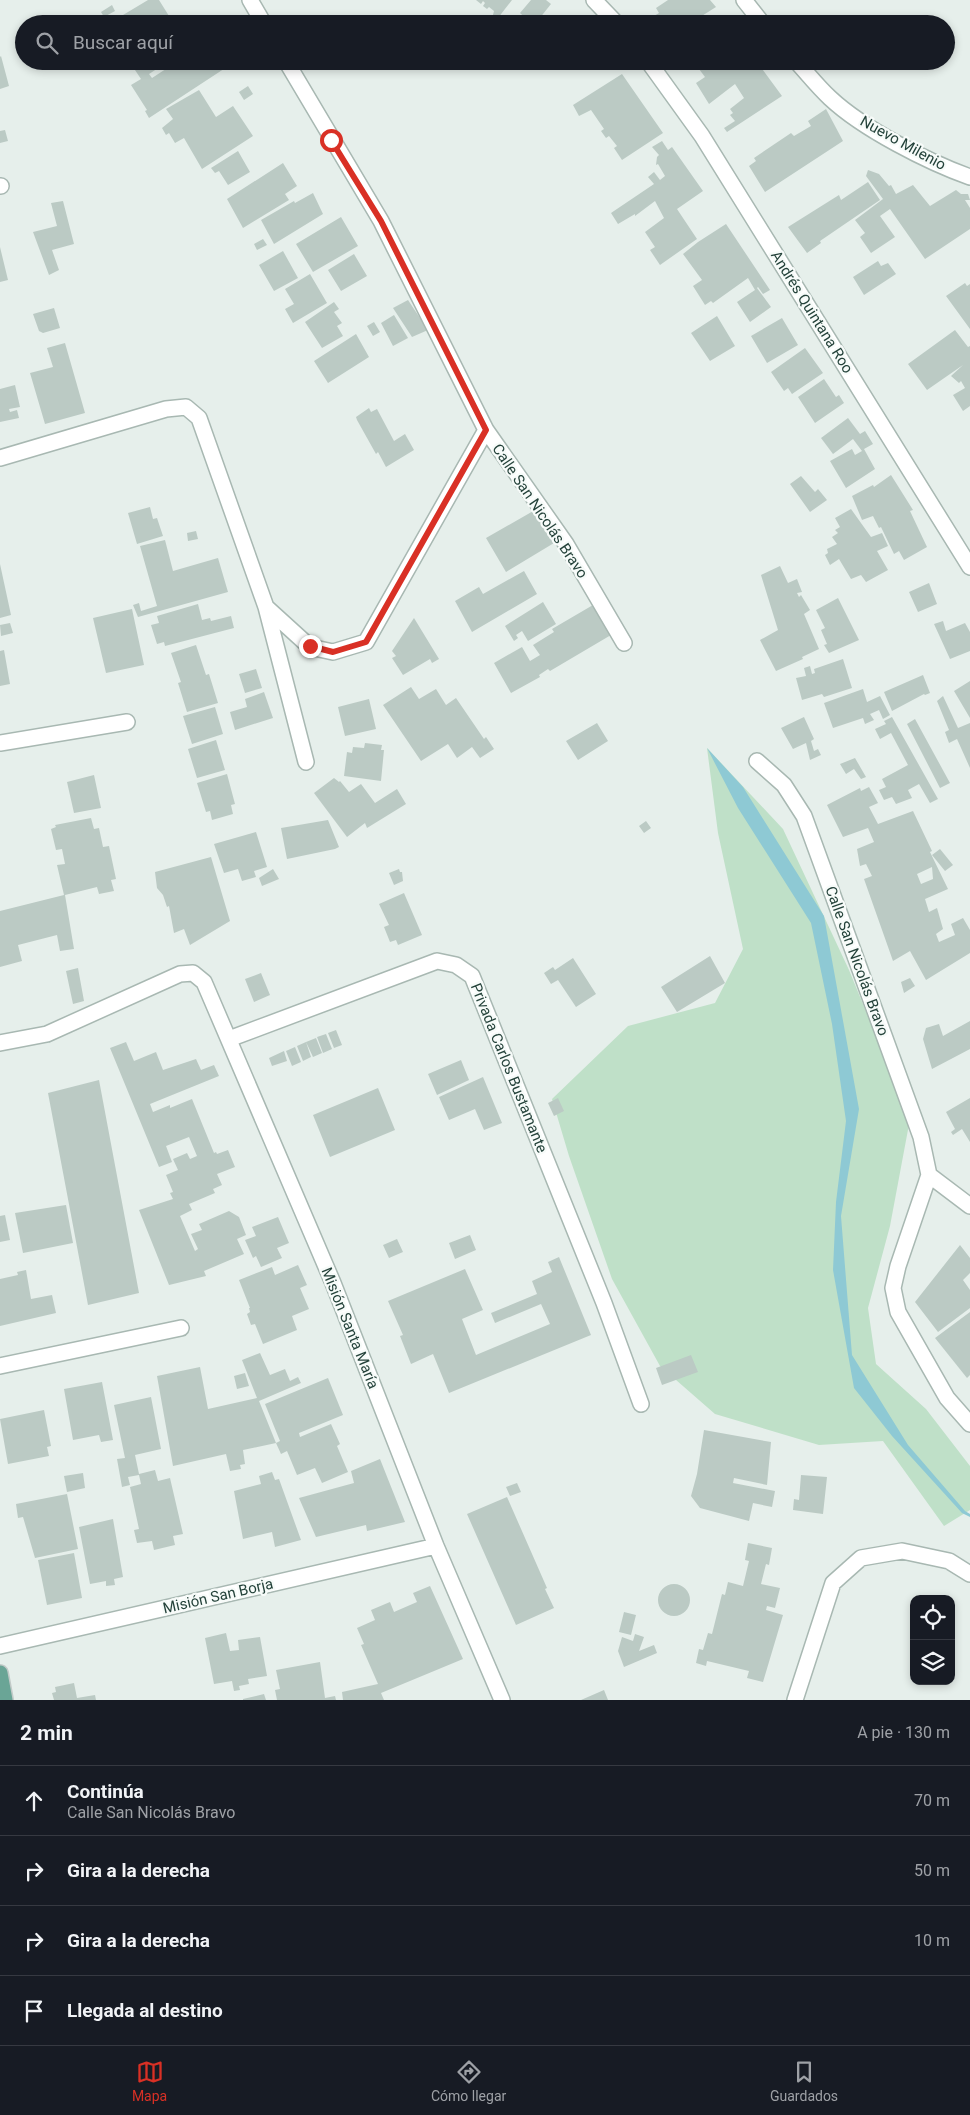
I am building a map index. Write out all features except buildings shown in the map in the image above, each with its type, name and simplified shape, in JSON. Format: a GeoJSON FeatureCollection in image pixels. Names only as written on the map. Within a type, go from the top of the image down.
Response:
{"type":"FeatureCollection","features":[{"type":"Feature","properties":{"kind":"main road"},"geometry":{"type":"LineString","coordinates":[[0,1673],[5,1700]]}},
{"type":"Feature","properties":{"kind":"street"},"geometry":{"type":"LineString","coordinates":[[250,0],[259,15]]}},
{"type":"Feature","properties":{"kind":"street"},"geometry":{"type":"LineString","coordinates":[[594,0],[608,15]]}},
{"type":"Feature","properties":{"kind":"street"},"geometry":{"type":"LineString","coordinates":[[744,0],[756,15]]}},
{"type":"Feature","properties":{"kind":"street","name":"Calle San Nicolás Bravo"},"geometry":{"type":"LineString","coordinates":[[291,70],[381,221],[486,430],[566,544],[624,643]]}},
{"type":"Feature","properties":{"kind":"street","name":"Andrés Quintana Roo"},"geometry":{"type":"LineString","coordinates":[[654,70],[702,136],[970,567]]}},
{"type":"Feature","properties":{"kind":"street","name":"Nuevo Milenio"},"geometry":{"type":"LineString","coordinates":[[804,70],[831,99],[875,131],[924,157],[970,177]]}},
{"type":"Feature","properties":{"kind":"street"},"geometry":{"type":"LineString","coordinates":[[0,458],[166,409],[186,407],[199,418],[266,607],[306,762]]}},
{"type":"Feature","properties":{"kind":"street"},"geometry":{"type":"LineString","coordinates":[[266,607],[310,646],[333,652],[366,642],[486,430]]}},
{"type":"Feature","properties":{"kind":"street"},"geometry":{"type":"LineString","coordinates":[[0,743],[127,722]]}},
{"type":"Feature","properties":{"kind":"street","name":"Calle San Nicolás Bravo"},"geometry":{"type":"LineString","coordinates":[[757,761],[784,786],[804,816],[921,1137],[930,1175]]}},
{"type":"Feature","properties":{"kind":"street","name":"Privada Carlos Bustamante"},"geometry":{"type":"LineString","coordinates":[[229,1039],[437,961],[456,965],[472,976],[604,1303],[641,1404]]}},
{"type":"Feature","properties":{"kind":"street","name":"Misión Santa María"},"geometry":{"type":"LineString","coordinates":[[0,1043],[47,1034],[180,974],[193,973],[204,982],[333,1283],[436,1546],[502,1700]]}},
{"type":"Feature","properties":{"kind":"street"},"geometry":{"type":"LineString","coordinates":[[970,1206],[930,1175],[898,1266],[893,1288],[898,1312],[942,1390],[970,1424]]}},
{"type":"Feature","properties":{"kind":"street"},"geometry":{"type":"LineString","coordinates":[[0,1366],[181,1328]]}},
{"type":"Feature","properties":{"kind":"street","name":"Misión San Borja"},"geometry":{"type":"LineString","coordinates":[[0,1646],[436,1546]]}},
{"type":"Feature","properties":{"kind":"street"},"geometry":{"type":"LineString","coordinates":[[795,1700],[833,1583],[861,1558],[902,1551],[948,1561],[970,1574]]}},
{"type":"Feature","properties":{"kind":"green space"},"geometry":{"type":"Polygon","coordinates":[[[707,748],[783,829],[849,970],[910,1119],[890,1226],[868,1308],[876,1364],[926,1409],[970,1466],[970,1510],[944,1526],[883,1441],[819,1445],[715,1414],[660,1366],[612,1279],[569,1156],[552,1099],[628,1026],[715,1003],[743,949],[718,833],[707,748]]]}},
{"type":"Feature","properties":{"kind":"water"},"geometry":{"type":"Polygon","coordinates":[[[707,748],[743,787],[824,916],[859,1109],[841,1216],[852,1355],[908,1445],[965,1511],[970,1514],[970,1517],[962,1513],[892,1436],[854,1388],[833,1270],[836,1202],[846,1121],[832,1024],[811,923],[738,808],[707,748]]]}},
{"type":"Feature","properties":{"kind":"route"},"geometry":{"type":"LineString","coordinates":[[310,646],[333,652],[366,642],[486,430],[381,221],[331,140]]}}]}
